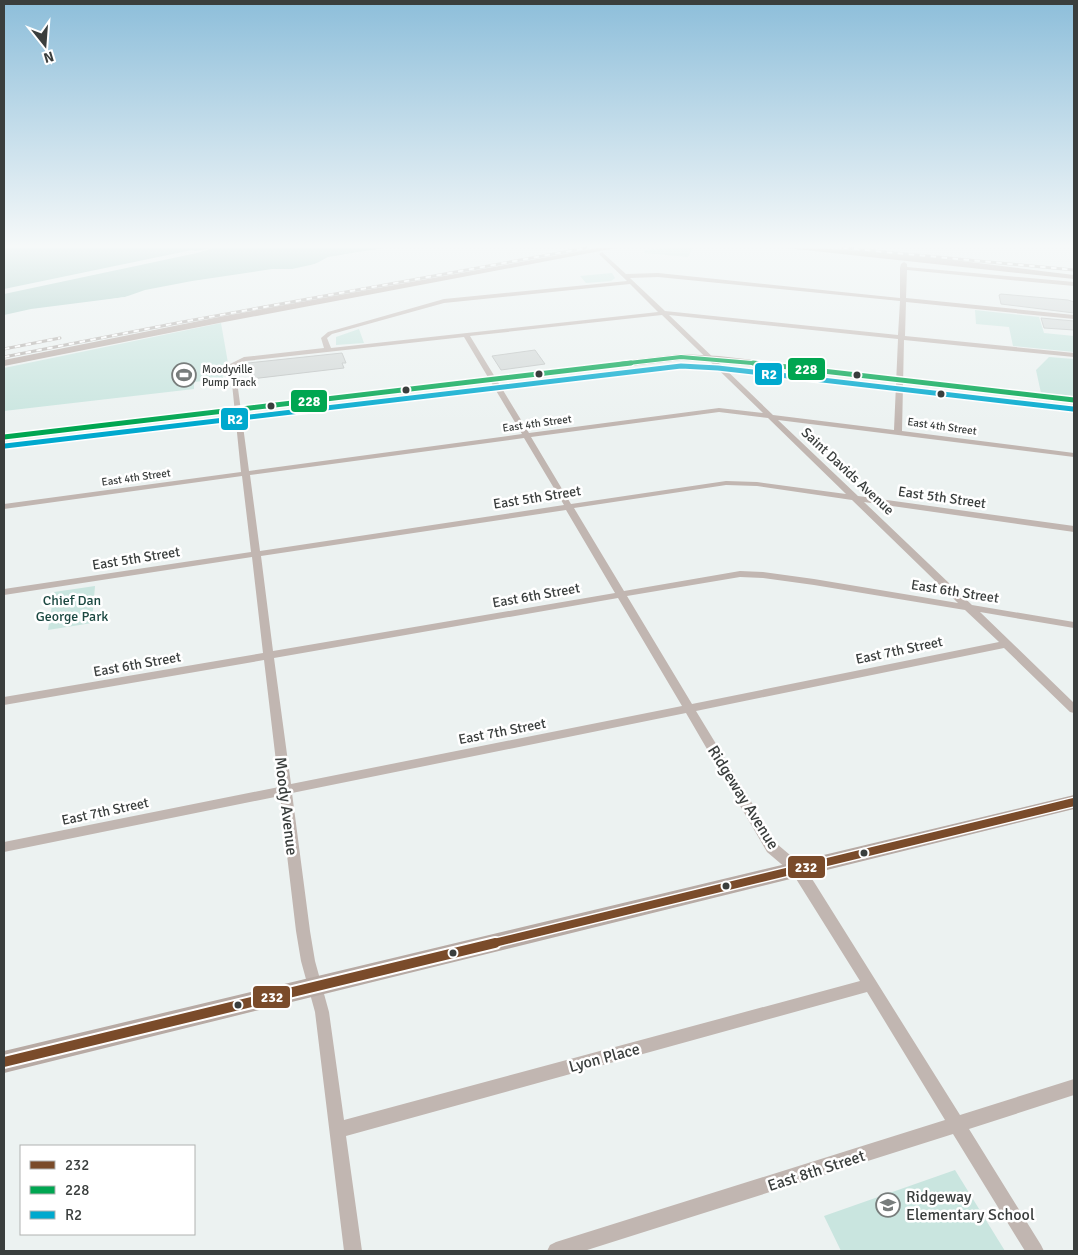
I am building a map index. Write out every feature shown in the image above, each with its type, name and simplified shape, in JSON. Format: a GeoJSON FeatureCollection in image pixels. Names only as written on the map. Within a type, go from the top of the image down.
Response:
{"type":"FeatureCollection","features":[{"type":"Feature","properties":{"kind":"street"},"geometry":{"type":"LineString","coordinates":[[4,363],[292,307]]}},
{"type":"Feature","properties":{"kind":"street"},"geometry":{"type":"LineString","coordinates":[[422,307],[330,333],[324,338],[328,349],[664,313],[1074,355]]}},
{"type":"Feature","properties":{"kind":"street","name":"Saint Davids Avenue"},"geometry":{"type":"LineString","coordinates":[[657,307],[768,416],[856,498],[1074,709]]}},
{"type":"Feature","properties":{"kind":"street"},"geometry":{"type":"LineString","coordinates":[[898,432],[903,307]]}},
{"type":"Feature","properties":{"kind":"street"},"geometry":{"type":"LineString","coordinates":[[969,307],[1074,317]]}},
{"type":"Feature","properties":{"kind":"street","name":"Ridgeway Avenue"},"geometry":{"type":"LineString","coordinates":[[466,334],[772,848],[798,870],[1035,1251]]}},
{"type":"Feature","properties":{"kind":"street","name":"Moody Avenue"},"geometry":{"type":"LineString","coordinates":[[328,349],[244,359],[232,365],[303,931],[314,985],[322,1012],[353,1251]]}},
{"type":"Feature","properties":{"kind":"street"},"geometry":{"type":"LineString","coordinates":[[4,438],[671,358],[708,358],[1074,400]]}},
{"type":"Feature","properties":{"kind":"street","name":"East 4th Street"},"geometry":{"type":"LineString","coordinates":[[4,506],[710,411],[730,411],[1074,455]]}},
{"type":"Feature","properties":{"kind":"street","name":"East 5th Street"},"geometry":{"type":"LineString","coordinates":[[4,592],[726,482],[757,484],[1074,529]]}},
{"type":"Feature","properties":{"kind":"street","name":"East 6th Street"},"geometry":{"type":"LineString","coordinates":[[4,701],[731,575],[752,574],[1074,625]]}},
{"type":"Feature","properties":{"kind":"street","name":"East 7th Street"},"geometry":{"type":"LineString","coordinates":[[4,847],[1006,644]]}},
{"type":"Feature","properties":{"kind":"street"},"geometry":{"type":"LineString","coordinates":[[4,1062],[314,985],[1074,802]]}},
{"type":"Feature","properties":{"kind":"street","name":"Lyon Place"},"geometry":{"type":"LineString","coordinates":[[338,1130],[870,985]]}},
{"type":"Feature","properties":{"kind":"street","name":"East 8th Street"},"geometry":{"type":"LineString","coordinates":[[556,1251],[1074,1087]]}},
{"type":"Feature","properties":{"kind":"green space"},"geometry":{"type":"Polygon","coordinates":[[[975,310],[1039,317],[1044,333],[1074,336],[1074,352],[1013,346],[1009,327],[976,324],[975,310]]]}},
{"type":"Feature","properties":{"kind":"green space"},"geometry":{"type":"Polygon","coordinates":[[[221,323],[228,363],[221,366],[223,379],[194,382],[194,389],[4,411],[4,368],[221,323]]]}},
{"type":"Feature","properties":{"kind":"green space"},"geometry":{"type":"Polygon","coordinates":[[[359,329],[364,343],[336,345],[336,337],[359,329]]]}},
{"type":"Feature","properties":{"kind":"green space"},"geometry":{"type":"Polygon","coordinates":[[[1049,357],[1074,359],[1074,396],[1041,393],[1036,370],[1049,357]]]}},
{"type":"Feature","properties":{"kind":"green space","name":"Chief Dan George Park"},"geometry":{"type":"Polygon","coordinates":[[[95,586],[92,623],[48,630],[54,592],[95,586]]]}},
{"type":"Feature","properties":{"kind":"green space"},"geometry":{"type":"Polygon","coordinates":[[[955,1170],[1005,1251],[841,1251],[824,1216],[955,1170]]]}},
{"type":"Feature","properties":{"kind":"shaded area"},"geometry":{"type":"Polygon","coordinates":[[[4,307],[64,307],[4,316],[4,307]]]}},
{"type":"Feature","properties":{"kind":"pier"},"geometry":{"type":"Polygon","coordinates":[[[73,307],[4,317],[4,315],[31,309],[73,307]]]}},
{"type":"Feature","properties":{"kind":"building"},"geometry":{"type":"Polygon","coordinates":[[[1022,307],[1074,307],[1074,313],[1022,307]]]}},
{"type":"Feature","properties":{"kind":"building"},"geometry":{"type":"Polygon","coordinates":[[[1041,318],[1074,321],[1074,330],[1044,328],[1041,318]]]}},
{"type":"Feature","properties":{"kind":"building"},"geometry":{"type":"Polygon","coordinates":[[[535,350],[545,364],[501,370],[492,356],[535,350]]]}},
{"type":"Feature","properties":{"kind":"building"},"geometry":{"type":"Polygon","coordinates":[[[342,353],[346,363],[342,363],[344,368],[251,379],[248,363],[342,353]]]}},
{"type":"Feature","properties":{"kind":"railway"},"geometry":{"type":"LineString","coordinates":[[4,357],[267,307]]}},
{"type":"Feature","properties":{"kind":"railway"},"geometry":{"type":"LineString","coordinates":[[4,349],[60,338]]}},
{"type":"Feature","properties":{"kind":"transit line","name":"228"},"geometry":{"type":"LineString","coordinates":[[4,437],[681,357],[719,359],[1074,400]]}},
{"type":"Feature","properties":{"kind":"transit line","name":"R2"},"geometry":{"type":"LineString","coordinates":[[5,446],[681,366],[718,368],[1073,409]]}},
{"type":"Feature","properties":{"kind":"transit line","name":"232"},"geometry":{"type":"LineString","coordinates":[[4,1062],[1074,802]]}},
{"type":"Feature","properties":{"kind":"place","name":"Moodyville Pump Track"},"geometry":{"type":"Point","coordinates":[184,375]}},
{"type":"Feature","properties":{"kind":"place","name":"Ridgeway Elementary School"},"geometry":{"type":"Point","coordinates":[888,1205]}}]}
